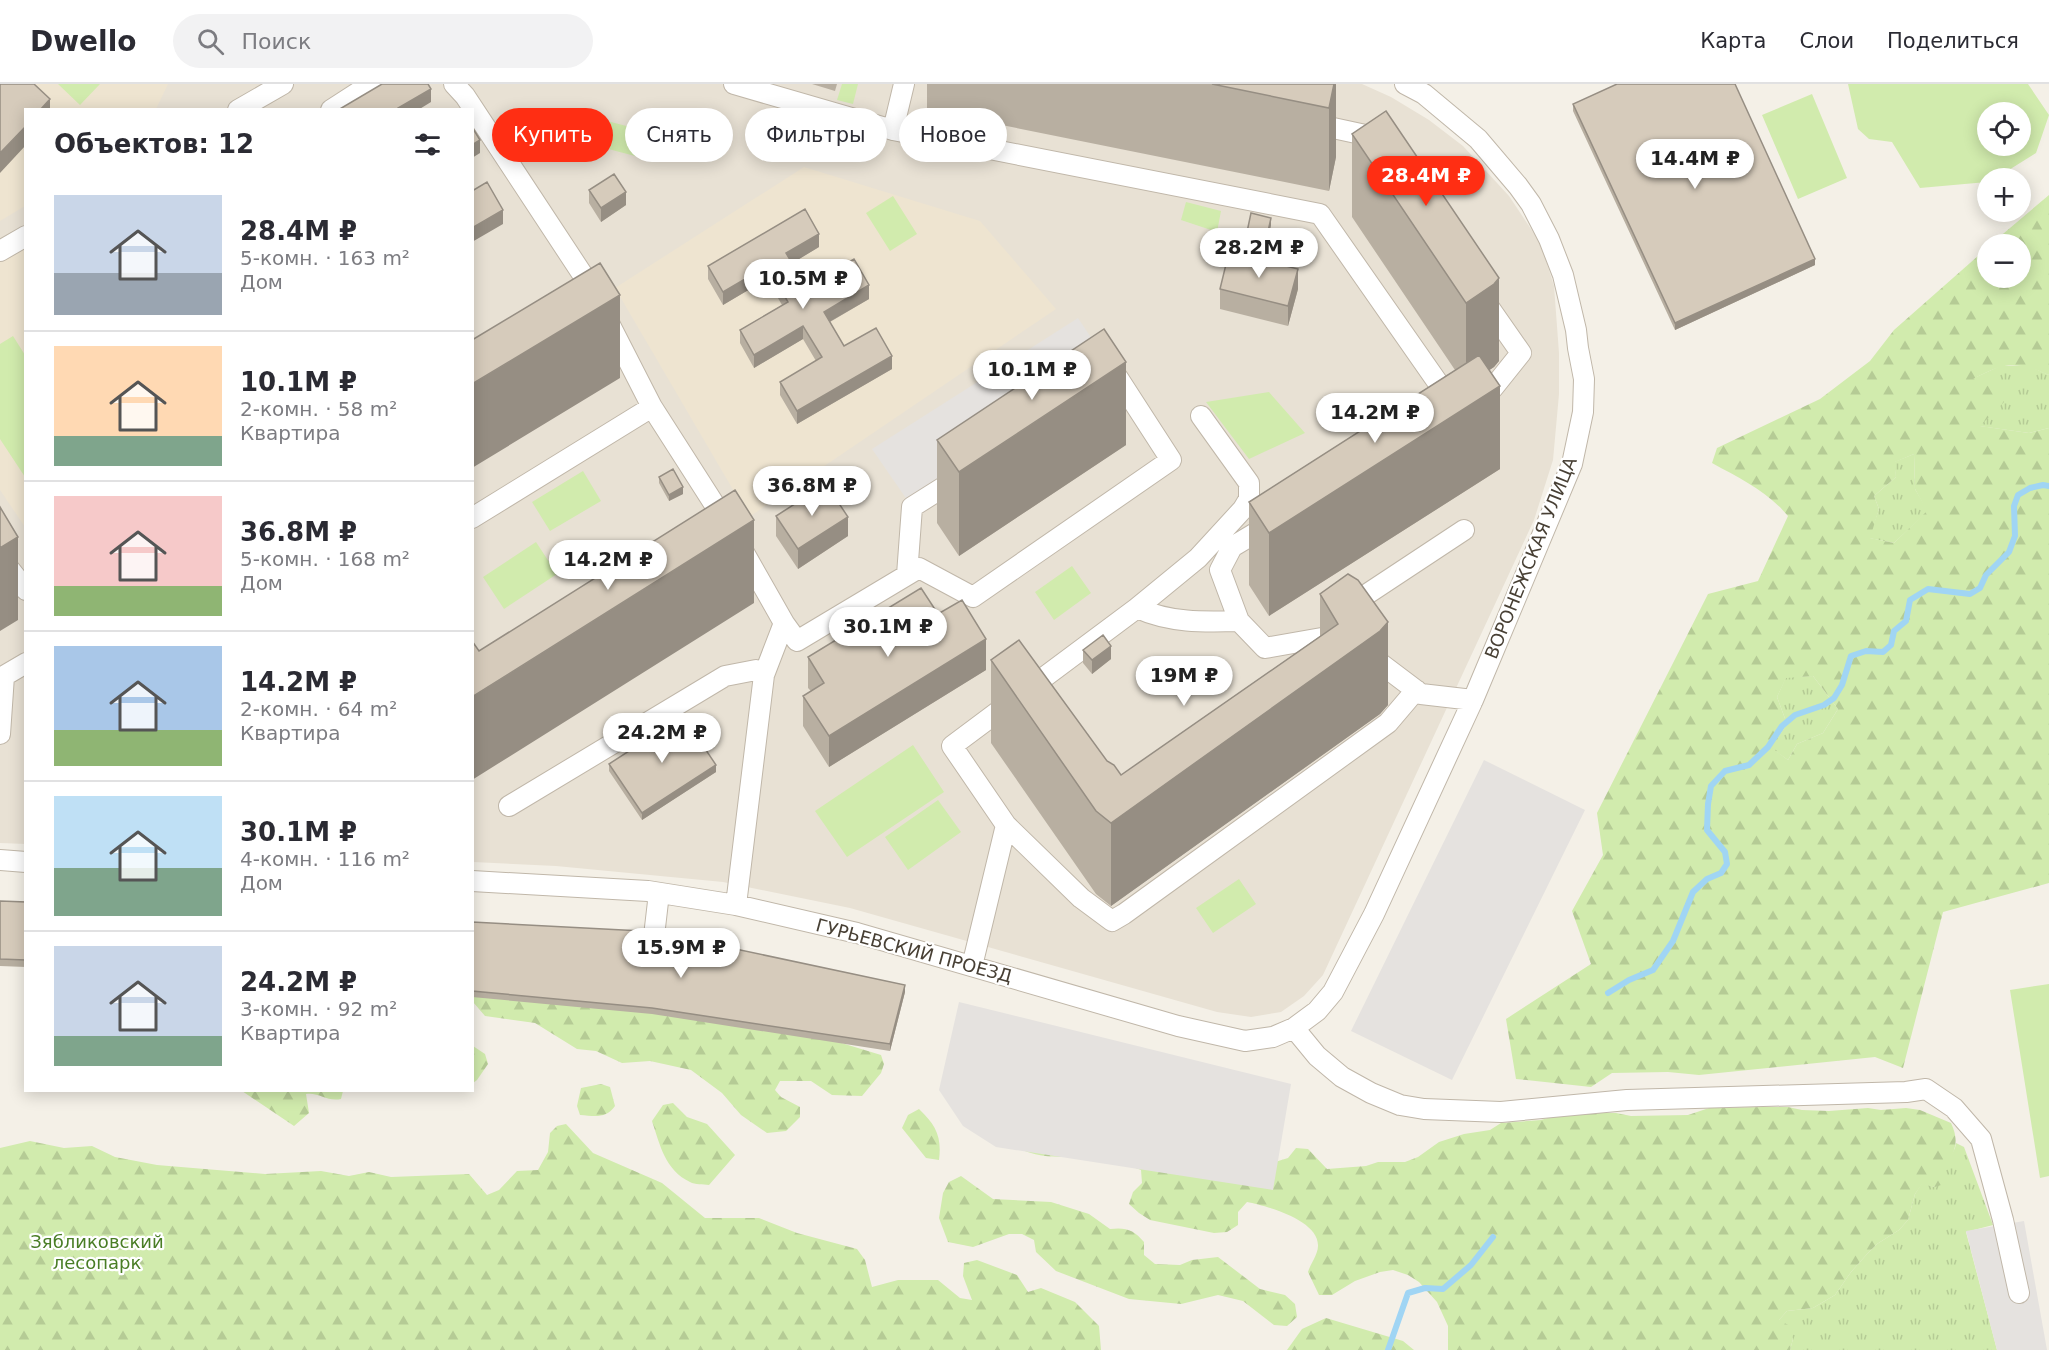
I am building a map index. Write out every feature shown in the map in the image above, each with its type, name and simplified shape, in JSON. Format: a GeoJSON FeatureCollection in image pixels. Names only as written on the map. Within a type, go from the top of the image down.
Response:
{"type":"FeatureCollection","features":[{"type":"Feature","properties":{"kind":"street"},"geometry":{"type":"LineString","coordinates":[[241,108],[283,84]]}},
{"type":"Feature","properties":{"kind":"street"},"geometry":{"type":"LineString","coordinates":[[333,108],[372,84]]}},
{"type":"Feature","properties":{"kind":"street"},"geometry":{"type":"LineString","coordinates":[[454,84],[473,108]]}},
{"type":"Feature","properties":{"kind":"street"},"geometry":{"type":"LineString","coordinates":[[734,84],[893,130],[1320,214],[1448,416],[1493,388],[1521,353],[1475,287]]}},
{"type":"Feature","properties":{"kind":"street"},"geometry":{"type":"LineString","coordinates":[[893,130],[904,84]]}},
{"type":"Feature","properties":{"kind":"street","name":"ВОРОНЕЖСКАЯ УЛИЦА"},"geometry":{"type":"LineString","coordinates":[[1333,992],[1374,914],[1473,700],[1572,464],[1583,412],[1584,379],[1576,330],[1563,275],[1549,239],[1531,204],[1513,179],[1465,126],[1424,94],[1405,84]]}},
{"type":"Feature","properties":{"kind":"street"},"geometry":{"type":"LineString","coordinates":[[474,110],[588,281],[652,407],[734,535],[796,641],[919,568],[973,597],[1171,460],[1118,378],[1088,397]]}},
{"type":"Feature","properties":{"kind":"street"},"geometry":{"type":"LineString","coordinates":[[1289,119],[1370,136],[1383,154]]}},
{"type":"Feature","properties":{"kind":"street"},"geometry":{"type":"LineString","coordinates":[[0,251],[24,237]]}},
{"type":"Feature","properties":{"kind":"street"},"geometry":{"type":"LineString","coordinates":[[584,326],[605,314]]}},
{"type":"Feature","properties":{"kind":"street"},"geometry":{"type":"LineString","coordinates":[[474,517],[652,407]]}},
{"type":"Feature","properties":{"kind":"street"},"geometry":{"type":"LineString","coordinates":[[1201,416],[1249,483],[1249,498],[1244,510],[1198,558],[1137,608],[952,746],[1006,825],[1081,898],[1112,921],[1124,915],[1388,723],[1416,690]]}},
{"type":"Feature","properties":{"kind":"street"},"geometry":{"type":"LineString","coordinates":[[907,575],[912,507],[971,470]]}},
{"type":"Feature","properties":{"kind":"street"},"geometry":{"type":"LineString","coordinates":[[1292,511],[1232,547],[1220,570],[1239,621],[1265,648],[1333,636],[1371,656],[1421,694],[1473,700]]}},
{"type":"Feature","properties":{"kind":"street"},"geometry":{"type":"LineString","coordinates":[[1292,643],[1464,530]]}},
{"type":"Feature","properties":{"kind":"street"},"geometry":{"type":"LineString","coordinates":[[714,547],[734,535]]}},
{"type":"Feature","properties":{"kind":"street"},"geometry":{"type":"LineString","coordinates":[[0,557],[24,587]]}},
{"type":"Feature","properties":{"kind":"street"},"geometry":{"type":"LineString","coordinates":[[1137,608],[1155,616],[1191,622],[1239,621]]}},
{"type":"Feature","properties":{"kind":"street"},"geometry":{"type":"LineString","coordinates":[[736,905],[764,675],[784,623]]}},
{"type":"Feature","properties":{"kind":"street"},"geometry":{"type":"LineString","coordinates":[[1292,643],[1301,662]]}},
{"type":"Feature","properties":{"kind":"street"},"geometry":{"type":"LineString","coordinates":[[0,734],[2,677],[24,664]]}},
{"type":"Feature","properties":{"kind":"street"},"geometry":{"type":"LineString","coordinates":[[509,806],[725,676],[756,670],[764,675]]}},
{"type":"Feature","properties":{"kind":"street"},"geometry":{"type":"LineString","coordinates":[[1016,698],[1030,716]]}},
{"type":"Feature","properties":{"kind":"street"},"geometry":{"type":"LineString","coordinates":[[972,966],[1006,825]]}},
{"type":"Feature","properties":{"kind":"street"},"geometry":{"type":"LineString","coordinates":[[0,860],[24,862]]}},
{"type":"Feature","properties":{"kind":"street","name":"ГУРЬЕВСКИЙ ПРОЕЗД"},"geometry":{"type":"LineString","coordinates":[[474,881],[659,893],[736,905],[857,933],[1178,1026],[1245,1041],[1273,1037],[1294,1028],[1317,1011],[1333,992]]}},
{"type":"Feature","properties":{"kind":"street"},"geometry":{"type":"LineString","coordinates":[[654,936],[659,893]]}},
{"type":"Feature","properties":{"kind":"street"},"geometry":{"type":"LineString","coordinates":[[1294,1028],[1317,1056],[1342,1077],[1371,1093],[1400,1105],[1424,1108],[1501,1112],[1627,1100],[1906,1092],[1926,1089],[1954,1108],[1981,1139],[2003,1220],[2019,1293]]}},
{"type":"Feature","properties":{"kind":"shaded area"},"geometry":{"type":"Polygon","coordinates":[[[0,84],[1362,84],[1391,97],[1429,120],[1463,146],[1509,196],[1541,244],[1554,286],[1559,353],[1559,394],[1553,460],[1534,520],[1323,975],[1304,996],[1281,1012],[1251,1017],[1217,1012],[850,908],[723,882],[556,866],[474,862],[474,108],[24,108],[24,844],[0,843],[0,84]]]}},
{"type":"Feature","properties":{"kind":"shaded area"},"geometry":{"type":"Polygon","coordinates":[[[0,84],[168,84],[156,108],[24,108],[24,207],[0,221],[0,84]]]}},
{"type":"Feature","properties":{"kind":"shaded area"},"geometry":{"type":"Polygon","coordinates":[[[804,167],[980,221],[1056,309],[749,517],[615,288],[804,167]]]}},
{"type":"Feature","properties":{"kind":"shaded area"},"geometry":{"type":"Polygon","coordinates":[[[24,243],[24,526],[0,490],[0,258],[24,243]]]}},
{"type":"Feature","properties":{"kind":"shaded area"},"geometry":{"type":"Polygon","coordinates":[[[1078,318],[1118,378],[912,507],[872,449],[1078,318]]]}},
{"type":"Feature","properties":{"kind":"shaded area"},"geometry":{"type":"Polygon","coordinates":[[[1484,760],[1585,810],[1452,1080],[1351,1031],[1484,760]]]}},
{"type":"Feature","properties":{"kind":"shaded area"},"geometry":{"type":"Polygon","coordinates":[[[959,1002],[1291,1084],[1273,1190],[996,1147],[963,1126],[939,1090],[959,1002]]]}},
{"type":"Feature","properties":{"kind":"shaded area"},"geometry":{"type":"Polygon","coordinates":[[[2024,1221],[2047,1350],[1997,1350],[1966,1231],[2024,1221]]]}},
{"type":"Feature","properties":{"kind":"green space"},"geometry":{"type":"Polygon","coordinates":[[[58,84],[100,84],[80,105],[58,84]]]}},
{"type":"Feature","properties":{"kind":"green space"},"geometry":{"type":"Polygon","coordinates":[[[842,84],[858,84],[853,104],[837,100],[842,84]]]}},
{"type":"Feature","properties":{"kind":"green space"},"geometry":{"type":"Polygon","coordinates":[[[1848,84],[2028,84],[2049,115],[2036,153],[2012,168],[1977,168],[1977,183],[1920,188],[1892,142],[1869,139],[1858,129],[1848,84]]]}},
{"type":"Feature","properties":{"kind":"green space"},"geometry":{"type":"Polygon","coordinates":[[[1812,94],[1847,178],[1798,199],[1762,115],[1812,94]]]}},
{"type":"Feature","properties":{"kind":"green space"},"geometry":{"type":"Polygon","coordinates":[[[613,123],[625,126],[625,153],[613,150],[613,123]]]}},
{"type":"Feature","properties":{"kind":"green space"},"geometry":{"type":"Polygon","coordinates":[[[2049,195],[2049,375],[2027,367],[2010,365],[1994,369],[1973,379],[1998,390],[2004,402],[1980,426],[2029,433],[2049,428],[2049,883],[1943,912],[1903,1068],[1875,1057],[1699,1075],[1668,1072],[1612,1073],[1591,1087],[1516,1079],[1506,1019],[1591,964],[1572,911],[1603,855],[1597,813],[1708,594],[1758,581],[1788,516],[1762,492],[1712,463],[1717,448],[1820,399],[1870,361],[1894,330],[1977,257],[1977,288],[2031,288],[2031,234],[2003,234],[2017,222],[2031,222],[2031,210],[2049,195]],[[1914,454],[1895,462],[1896,477],[1874,496],[1879,509],[1870,538],[1894,543],[1927,511],[1915,489],[1914,454]],[[1813,676],[1786,678],[1777,697],[1787,724],[1772,748],[1788,760],[1797,744],[1823,733],[1838,709],[1813,676]]]}},
{"type":"Feature","properties":{"kind":"green space"},"geometry":{"type":"Polygon","coordinates":[[[893,196],[917,234],[890,251],[866,213],[893,196]]]}},
{"type":"Feature","properties":{"kind":"green space"},"geometry":{"type":"Polygon","coordinates":[[[1186,202],[1221,211],[1217,232],[1181,220],[1186,202]]]}},
{"type":"Feature","properties":{"kind":"green space"},"geometry":{"type":"Polygon","coordinates":[[[13,336],[24,353],[24,475],[0,439],[0,344],[13,336]]]}},
{"type":"Feature","properties":{"kind":"green space"},"geometry":{"type":"Polygon","coordinates":[[[2026,365],[2049,375],[2049,428],[2029,433],[1979,426],[1972,379],[2000,366],[2026,365]]]}},
{"type":"Feature","properties":{"kind":"green space"},"geometry":{"type":"Polygon","coordinates":[[[1269,392],[1305,433],[1249,459],[1206,402],[1269,392]]]}},
{"type":"Feature","properties":{"kind":"green space"},"geometry":{"type":"Polygon","coordinates":[[[1914,454],[1915,489],[1928,511],[1894,543],[1869,538],[1879,509],[1874,496],[1896,477],[1894,462],[1914,454]]]}},
{"type":"Feature","properties":{"kind":"green space"},"geometry":{"type":"Polygon","coordinates":[[[583,471],[601,501],[550,531],[532,502],[583,471]]]}},
{"type":"Feature","properties":{"kind":"green space"},"geometry":{"type":"Polygon","coordinates":[[[536,542],[557,574],[504,609],[483,577],[536,542]]]}},
{"type":"Feature","properties":{"kind":"green space"},"geometry":{"type":"Polygon","coordinates":[[[1072,566],[1091,593],[1054,620],[1035,592],[1072,566]]]}},
{"type":"Feature","properties":{"kind":"green space"},"geometry":{"type":"Polygon","coordinates":[[[1813,676],[1838,709],[1823,733],[1797,744],[1788,760],[1771,748],[1787,724],[1777,697],[1786,677],[1813,676]]]}},
{"type":"Feature","properties":{"kind":"green space"},"geometry":{"type":"Polygon","coordinates":[[[913,745],[944,792],[847,857],[815,811],[913,745]]]}},
{"type":"Feature","properties":{"kind":"green space"},"geometry":{"type":"Polygon","coordinates":[[[938,800],[961,832],[908,870],[885,837],[938,800]]]}},
{"type":"Feature","properties":{"kind":"green space"},"geometry":{"type":"Polygon","coordinates":[[[1239,879],[1256,904],[1213,933],[1196,908],[1239,879]]]}},
{"type":"Feature","properties":{"kind":"green space"},"geometry":{"type":"Polygon","coordinates":[[[494,973],[825,1038],[881,1055],[884,1064],[881,1073],[862,1096],[832,1095],[811,1081],[780,1081],[775,1090],[781,1097],[800,1107],[800,1117],[786,1131],[767,1133],[741,1115],[722,1093],[691,1070],[650,1061],[622,1063],[596,1051],[577,1049],[535,1023],[485,1016],[474,1003],[474,991],[494,973]]]}},
{"type":"Feature","properties":{"kind":"green space"},"geometry":{"type":"Polygon","coordinates":[[[2049,984],[2049,1176],[2040,1178],[2010,990],[2049,984]]]}},
{"type":"Feature","properties":{"kind":"green space"},"geometry":{"type":"Polygon","coordinates":[[[474,1047],[485,1054],[488,1064],[474,1082],[474,1047]]]}},
{"type":"Feature","properties":{"kind":"green space"},"geometry":{"type":"Polygon","coordinates":[[[601,1084],[610,1087],[615,1106],[604,1115],[580,1115],[577,1106],[581,1088],[601,1084]]]}},
{"type":"Feature","properties":{"kind":"green space"},"geometry":{"type":"Polygon","coordinates":[[[243,1092],[343,1092],[341,1099],[336,1100],[306,1094],[309,1113],[294,1126],[243,1092]]]}},
{"type":"Feature","properties":{"kind":"green space"},"geometry":{"type":"Polygon","coordinates":[[[673,1103],[687,1117],[707,1124],[735,1155],[709,1185],[692,1183],[682,1177],[669,1164],[661,1148],[652,1121],[663,1105],[673,1103]]]}},
{"type":"Feature","properties":{"kind":"green space"},"geometry":{"type":"Polygon","coordinates":[[[1788,1107],[1829,1111],[1868,1108],[1920,1110],[1951,1123],[1956,1143],[1944,1172],[1947,1183],[1935,1187],[1922,1184],[1915,1194],[1908,1220],[1899,1230],[1877,1244],[1868,1253],[1835,1295],[1813,1308],[1787,1311],[1779,1320],[1790,1326],[1793,1339],[1790,1350],[1448,1350],[1448,1326],[1437,1302],[1419,1282],[1408,1275],[1393,1270],[1380,1272],[1355,1281],[1332,1295],[1319,1295],[1308,1272],[1318,1249],[1316,1237],[1310,1229],[1290,1216],[1247,1202],[1238,1212],[1238,1225],[1227,1232],[1214,1233],[1150,1220],[1129,1204],[1133,1192],[1142,1183],[1141,1170],[1103,1159],[1043,1156],[1015,1147],[1275,1162],[1288,1158],[1296,1148],[1308,1149],[1327,1169],[1366,1166],[1378,1162],[1405,1162],[1418,1157],[1439,1142],[1464,1134],[1490,1130],[1501,1123],[1541,1120],[1580,1113],[1616,1113],[1631,1116],[1688,1115],[1709,1108],[1788,1107]]]}},
{"type":"Feature","properties":{"kind":"green space"},"geometry":{"type":"Polygon","coordinates":[[[919,1109],[934,1126],[940,1145],[939,1160],[926,1158],[902,1128],[908,1115],[919,1109]]]}},
{"type":"Feature","properties":{"kind":"green space","name":"Зябликовский лесопарк"},"geometry":{"type":"Polygon","coordinates":[[[566,1124],[593,1153],[662,1183],[705,1218],[759,1218],[797,1233],[857,1249],[865,1260],[872,1287],[898,1280],[938,1280],[960,1298],[972,1300],[963,1276],[964,1263],[977,1260],[1017,1275],[1028,1292],[1041,1288],[1075,1302],[1099,1326],[1101,1350],[0,1350],[0,1148],[30,1141],[64,1148],[92,1146],[115,1157],[157,1165],[265,1174],[321,1171],[349,1176],[369,1172],[391,1177],[469,1174],[487,1195],[499,1190],[517,1171],[538,1170],[548,1152],[550,1133],[557,1126],[566,1124]]]}},
{"type":"Feature","properties":{"kind":"green space"},"geometry":{"type":"Polygon","coordinates":[[[1956,1143],[1964,1147],[1993,1225],[1966,1232],[1997,1350],[1790,1350],[1793,1339],[1778,1321],[1787,1311],[1813,1308],[1835,1295],[1868,1253],[1877,1244],[1899,1230],[1908,1220],[1915,1194],[1922,1183],[1935,1187],[1956,1143]]]}},
{"type":"Feature","properties":{"kind":"green space"},"geometry":{"type":"Polygon","coordinates":[[[961,1176],[993,1199],[1051,1202],[1089,1214],[1110,1229],[1129,1230],[1144,1242],[1144,1255],[1155,1264],[1180,1265],[1192,1260],[1218,1257],[1260,1289],[1285,1295],[1295,1304],[1297,1317],[1287,1326],[1274,1325],[1243,1301],[1218,1295],[1181,1304],[1129,1299],[1056,1271],[1036,1252],[1034,1240],[1022,1234],[1009,1234],[973,1247],[948,1242],[939,1218],[943,1193],[949,1182],[961,1176]]]}},
{"type":"Feature","properties":{"kind":"green space"},"geometry":{"type":"Polygon","coordinates":[[[1326,1318],[1403,1341],[1414,1350],[1287,1350],[1302,1329],[1326,1318]]]}},
{"type":"Feature","properties":{"kind":"building"},"geometry":{"type":"Polygon","coordinates":[[[0,84],[34,84],[50,99],[42,108],[24,108],[24,128],[0,153],[0,84]]]}},
{"type":"Feature","properties":{"kind":"building"},"geometry":{"type":"Polygon","coordinates":[[[382,84],[428,84],[431,89],[398,108],[341,108],[382,84]]]}},
{"type":"Feature","properties":{"kind":"building"},"geometry":{"type":"Polygon","coordinates":[[[1212,84],[1334,84],[1329,108],[1212,84]]]}},
{"type":"Feature","properties":{"kind":"building"},"geometry":{"type":"Polygon","coordinates":[[[1617,84],[1735,84],[1815,259],[1675,323],[1573,104],[1617,84]]]}},
{"type":"Feature","properties":{"kind":"building"},"geometry":{"type":"Polygon","coordinates":[[[1386,111],[1499,278],[1466,303],[1352,134],[1386,111]]]}},
{"type":"Feature","properties":{"kind":"building"},"geometry":{"type":"Polygon","coordinates":[[[474,130],[480,140],[474,144],[474,130]]]}},
{"type":"Feature","properties":{"kind":"building"},"geometry":{"type":"Polygon","coordinates":[[[614,174],[626,192],[601,208],[589,190],[614,174]]]}},
{"type":"Feature","properties":{"kind":"building"},"geometry":{"type":"Polygon","coordinates":[[[487,182],[503,210],[474,227],[474,190],[487,182]]]}},
{"type":"Feature","properties":{"kind":"building"},"geometry":{"type":"Polygon","coordinates":[[[805,209],[819,234],[786,253],[806,287],[854,259],[869,285],[824,312],[844,346],[876,328],[892,356],[797,411],[780,382],[822,357],[803,326],[754,355],[740,330],[788,302],[767,266],[723,292],[708,266],[805,209]]]}},
{"type":"Feature","properties":{"kind":"building"},"geometry":{"type":"Polygon","coordinates":[[[1251,213],[1271,218],[1267,236],[1247,232],[1251,213]]]}},
{"type":"Feature","properties":{"kind":"building"},"geometry":{"type":"Polygon","coordinates":[[[1229,252],[1298,269],[1288,306],[1220,289],[1229,252]]]}},
{"type":"Feature","properties":{"kind":"building"},"geometry":{"type":"Polygon","coordinates":[[[600,263],[620,295],[474,383],[474,339],[600,263]]]}},
{"type":"Feature","properties":{"kind":"building"},"geometry":{"type":"Polygon","coordinates":[[[1104,329],[1126,362],[959,472],[937,440],[1104,329]]]}},
{"type":"Feature","properties":{"kind":"building"},"geometry":{"type":"Polygon","coordinates":[[[1479,355],[1500,386],[1269,533],[1249,502],[1479,355]]]}},
{"type":"Feature","properties":{"kind":"building"},"geometry":{"type":"Polygon","coordinates":[[[673,469],[683,487],[669,495],[659,477],[673,469]]]}},
{"type":"Feature","properties":{"kind":"building"},"geometry":{"type":"Polygon","coordinates":[[[826,484],[848,517],[798,549],[776,516],[826,484]]]}},
{"type":"Feature","properties":{"kind":"building"},"geometry":{"type":"Polygon","coordinates":[[[735,490],[754,520],[474,696],[474,644],[479,651],[735,490]]]}},
{"type":"Feature","properties":{"kind":"building"},"geometry":{"type":"Polygon","coordinates":[[[0,507],[18,537],[0,548],[0,507]]]}},
{"type":"Feature","properties":{"kind":"building"},"geometry":{"type":"Polygon","coordinates":[[[1348,574],[1358,580],[1388,622],[1380,631],[1111,823],[1096,811],[991,660],[1019,640],[1107,761],[1114,765],[1121,775],[1338,624],[1320,594],[1348,574]]]}},
{"type":"Feature","properties":{"kind":"building"},"geometry":{"type":"Polygon","coordinates":[[[921,588],[938,614],[962,600],[986,639],[829,736],[803,696],[824,683],[808,657],[921,588]]]}},
{"type":"Feature","properties":{"kind":"building"},"geometry":{"type":"Polygon","coordinates":[[[1103,635],[1111,646],[1092,660],[1083,650],[1103,635]]]}},
{"type":"Feature","properties":{"kind":"building"},"geometry":{"type":"Polygon","coordinates":[[[683,716],[716,765],[642,813],[609,764],[683,716]]]}},
{"type":"Feature","properties":{"kind":"building"},"geometry":{"type":"Polygon","coordinates":[[[0,901],[24,902],[24,960],[0,959],[0,901]]]}},
{"type":"Feature","properties":{"kind":"building"},"geometry":{"type":"Polygon","coordinates":[[[474,922],[642,931],[646,939],[653,941],[659,940],[665,934],[905,985],[890,1044],[652,1008],[474,991],[474,922]]]}},
{"type":"Feature","properties":{"kind":"waterway"},"geometry":{"type":"LineString","coordinates":[[1608,993],[1629,980],[1653,970],[1673,941],[1693,892],[1707,879],[1721,873],[1727,864],[1725,852],[1707,830],[1711,786],[1725,771],[1749,765],[1768,747],[1782,726],[1795,715],[1824,705],[1834,698],[1842,685],[1851,656],[1866,651],[1883,652],[1891,645],[1894,631],[1906,621],[1910,600],[1928,589],[1970,594],[1980,588],[1986,575],[2009,552],[2015,536],[2014,506],[2018,495],[2030,488],[2049,486]]}},
{"type":"Feature","properties":{"kind":"waterway"},"geometry":{"type":"LineString","coordinates":[[1388,1350],[1408,1293],[1425,1288],[1443,1289],[1471,1265],[1493,1237]]}}]}
